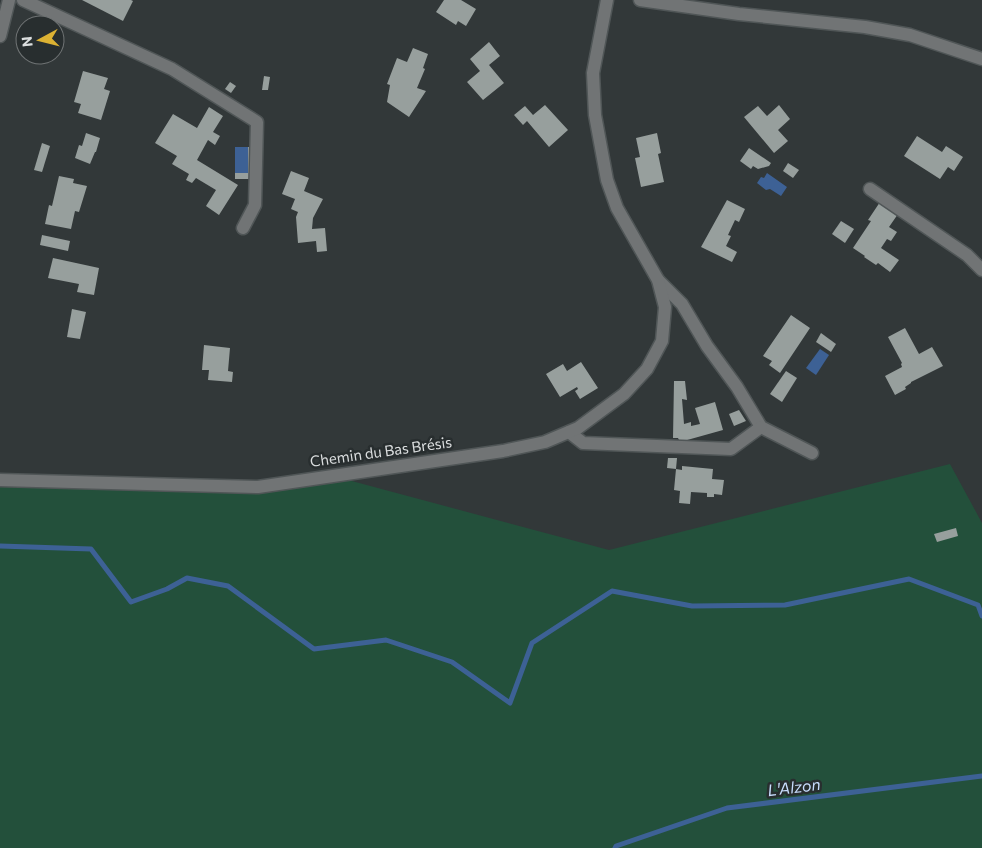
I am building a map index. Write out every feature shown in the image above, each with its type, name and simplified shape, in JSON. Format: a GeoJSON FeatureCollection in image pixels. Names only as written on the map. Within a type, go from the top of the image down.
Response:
{"type":"FeatureCollection","features":[{"type":"Feature","properties":{"kind":"street"},"geometry":{"type":"LineString","coordinates":[[0,36],[9,0]]}},
{"type":"Feature","properties":{"kind":"street"},"geometry":{"type":"LineString","coordinates":[[23,0],[172,70],[257,122],[255,205],[243,228]]}},
{"type":"Feature","properties":{"kind":"street","name":"Chemin du Bas Brésis"},"geometry":{"type":"LineString","coordinates":[[0,480],[258,487],[503,451],[545,442],[578,428],[624,394],[647,368],[662,341],[665,307],[658,280],[617,208],[607,180],[595,115],[593,73],[607,0]]}},
{"type":"Feature","properties":{"kind":"street"},"geometry":{"type":"LineString","coordinates":[[640,0],[739,14],[865,27],[910,36],[982,59]]}},
{"type":"Feature","properties":{"kind":"street"},"geometry":{"type":"LineString","coordinates":[[870,189],[968,255],[982,270]]}},
{"type":"Feature","properties":{"kind":"street","name":"Chemin du Bas Brésis"},"geometry":{"type":"LineString","coordinates":[[658,280],[682,304],[761,427]]}},
{"type":"Feature","properties":{"kind":"street"},"geometry":{"type":"LineString","coordinates":[[569,432],[583,443],[731,449],[761,427],[812,453]]}},
{"type":"Feature","properties":{"kind":"green space"},"geometry":{"type":"Polygon","coordinates":[[[950,464],[982,523],[982,848],[0,848],[0,481],[129,488],[348,480],[609,550],[950,464]]]}},
{"type":"Feature","properties":{"kind":"water"},"geometry":{"type":"Polygon","coordinates":[[[235,147],[248,147],[248,173],[235,173],[235,147]]]}},
{"type":"Feature","properties":{"kind":"water"},"geometry":{"type":"Polygon","coordinates":[[[767,173],[787,187],[781,196],[770,189],[766,190],[757,183],[767,173]]]}},
{"type":"Feature","properties":{"kind":"water"},"geometry":{"type":"Polygon","coordinates":[[[820,349],[829,355],[816,375],[806,368],[820,349]]]}},
{"type":"Feature","properties":{"kind":"building"},"geometry":{"type":"Polygon","coordinates":[[[82,0],[131,0],[133,1],[123,21],[82,0]]]}},
{"type":"Feature","properties":{"kind":"building"},"geometry":{"type":"Polygon","coordinates":[[[444,0],[461,0],[476,9],[466,26],[458,21],[456,25],[436,12],[444,0]]]}},
{"type":"Feature","properties":{"kind":"building"},"geometry":{"type":"Polygon","coordinates":[[[489,42],[500,56],[489,65],[504,83],[483,100],[467,82],[480,71],[470,59],[489,42]]]}},
{"type":"Feature","properties":{"kind":"building"},"geometry":{"type":"Polygon","coordinates":[[[413,48],[428,54],[423,68],[425,69],[417,88],[426,91],[409,117],[387,102],[390,85],[387,84],[397,58],[407,62],[413,48]]]}},
{"type":"Feature","properties":{"kind":"building"},"geometry":{"type":"Polygon","coordinates":[[[83,71],[108,78],[104,89],[110,91],[101,120],[78,113],[81,104],[74,102],[83,71]]]}},
{"type":"Feature","properties":{"kind":"building"},"geometry":{"type":"Polygon","coordinates":[[[264,76],[270,77],[268,90],[262,90],[264,76]]]}},
{"type":"Feature","properties":{"kind":"building"},"geometry":{"type":"Polygon","coordinates":[[[230,82],[236,86],[231,93],[225,89],[230,82]]]}},
{"type":"Feature","properties":{"kind":"building"},"geometry":{"type":"Polygon","coordinates":[[[545,105],[568,130],[549,147],[527,121],[523,125],[514,115],[525,106],[533,115],[545,105]]]}},
{"type":"Feature","properties":{"kind":"building"},"geometry":{"type":"Polygon","coordinates":[[[779,105],[790,119],[778,130],[788,141],[774,153],[744,117],[758,106],[767,116],[779,105]]]}},
{"type":"Feature","properties":{"kind":"building"},"geometry":{"type":"Polygon","coordinates":[[[209,107],[223,116],[213,132],[220,136],[215,145],[208,140],[197,160],[238,185],[219,215],[206,206],[216,190],[196,178],[192,183],[186,180],[189,174],[172,164],[177,156],[155,143],[173,114],[197,128],[209,107]]]}},
{"type":"Feature","properties":{"kind":"building"},"geometry":{"type":"Polygon","coordinates":[[[86,133],[100,138],[90,164],[75,158],[79,145],[82,146],[86,133]]]}},
{"type":"Feature","properties":{"kind":"building"},"geometry":{"type":"Polygon","coordinates":[[[657,133],[661,153],[658,154],[664,182],[641,187],[635,158],[640,157],[636,138],[657,133]]]}},
{"type":"Feature","properties":{"kind":"building"},"geometry":{"type":"Polygon","coordinates":[[[917,136],[942,152],[946,146],[963,157],[954,171],[948,167],[940,179],[904,156],[917,136]]]}},
{"type":"Feature","properties":{"kind":"building"},"geometry":{"type":"Polygon","coordinates":[[[42,143],[50,146],[42,172],[34,170],[42,143]]]}},
{"type":"Feature","properties":{"kind":"building"},"geometry":{"type":"Polygon","coordinates":[[[248,147],[254,147],[253,179],[235,179],[235,173],[248,173],[248,147]]]}},
{"type":"Feature","properties":{"kind":"building"},"geometry":{"type":"Polygon","coordinates":[[[749,148],[771,163],[769,166],[758,169],[753,166],[751,169],[740,161],[749,148]]]}},
{"type":"Feature","properties":{"kind":"building"},"geometry":{"type":"Polygon","coordinates":[[[788,163],[799,170],[793,178],[783,171],[788,163]]]}},
{"type":"Feature","properties":{"kind":"building"},"geometry":{"type":"Polygon","coordinates":[[[291,171],[309,178],[304,191],[323,199],[313,218],[312,229],[325,228],[327,251],[317,252],[316,241],[298,243],[296,217],[298,212],[291,209],[295,199],[282,194],[291,171]]]}},
{"type":"Feature","properties":{"kind":"building"},"geometry":{"type":"Polygon","coordinates":[[[59,176],[74,179],[73,183],[87,186],[79,212],[75,211],[71,229],[45,224],[49,205],[52,206],[59,176]]]}},
{"type":"Feature","properties":{"kind":"building"},"geometry":{"type":"Polygon","coordinates":[[[727,200],[745,209],[739,222],[735,220],[728,235],[731,236],[726,246],[737,252],[732,262],[701,247],[727,200]]]}},
{"type":"Feature","properties":{"kind":"building"},"geometry":{"type":"Polygon","coordinates":[[[880,202],[898,214],[889,227],[897,232],[891,241],[887,239],[881,248],[899,260],[890,272],[878,263],[876,265],[853,248],[871,221],[868,220],[880,202]]]}},
{"type":"Feature","properties":{"kind":"building"},"geometry":{"type":"Polygon","coordinates":[[[841,221],[854,229],[845,243],[832,234],[841,221]]]}},
{"type":"Feature","properties":{"kind":"building"},"geometry":{"type":"Polygon","coordinates":[[[42,235],[70,241],[68,251],[40,245],[42,235]]]}},
{"type":"Feature","properties":{"kind":"building"},"geometry":{"type":"Polygon","coordinates":[[[53,258],[99,268],[94,295],[77,292],[79,284],[48,278],[53,258]]]}},
{"type":"Feature","properties":{"kind":"building"},"geometry":{"type":"Polygon","coordinates":[[[72,309],[86,312],[80,339],[67,337],[72,309]]]}},
{"type":"Feature","properties":{"kind":"building"},"geometry":{"type":"Polygon","coordinates":[[[791,315],[810,328],[780,373],[769,365],[772,361],[763,356],[791,315]]]}},
{"type":"Feature","properties":{"kind":"building"},"geometry":{"type":"Polygon","coordinates":[[[905,328],[919,354],[932,347],[943,366],[911,382],[905,387],[906,389],[895,395],[885,376],[902,367],[902,363],[888,337],[905,328]]]}},
{"type":"Feature","properties":{"kind":"building"},"geometry":{"type":"Polygon","coordinates":[[[821,333],[836,344],[831,352],[816,342],[821,333]]]}},
{"type":"Feature","properties":{"kind":"building"},"geometry":{"type":"Polygon","coordinates":[[[204,345],[230,348],[228,371],[233,372],[232,382],[208,380],[209,370],[202,370],[204,345]]]}},
{"type":"Feature","properties":{"kind":"building"},"geometry":{"type":"Polygon","coordinates":[[[581,362],[598,388],[580,399],[575,391],[578,389],[577,387],[560,397],[546,374],[563,364],[567,371],[581,362]]]}},
{"type":"Feature","properties":{"kind":"building"},"geometry":{"type":"Polygon","coordinates":[[[786,371],[797,378],[782,402],[770,394],[786,371]]]}},
{"type":"Feature","properties":{"kind":"building"},"geometry":{"type":"Polygon","coordinates":[[[674,381],[685,381],[687,400],[682,399],[684,424],[691,422],[691,426],[700,424],[695,408],[715,402],[723,430],[680,442],[678,438],[673,438],[674,381]]]}},
{"type":"Feature","properties":{"kind":"building"},"geometry":{"type":"Polygon","coordinates":[[[739,410],[746,421],[734,426],[729,414],[739,410]]]}},
{"type":"Feature","properties":{"kind":"building"},"geometry":{"type":"Polygon","coordinates":[[[668,458],[677,458],[676,469],[667,468],[668,458]]]}},
{"type":"Feature","properties":{"kind":"building"},"geometry":{"type":"Polygon","coordinates":[[[682,466],[713,469],[712,479],[724,480],[722,495],[714,494],[714,497],[707,497],[707,493],[691,492],[690,504],[679,503],[680,491],[674,490],[676,469],[682,470],[682,466]]]}},
{"type":"Feature","properties":{"kind":"building"},"geometry":{"type":"Polygon","coordinates":[[[956,528],[958,536],[937,542],[934,534],[956,528]]]}},
{"type":"Feature","properties":{"kind":"waterway"},"geometry":{"type":"LineString","coordinates":[[0,546],[91,549],[131,602],[167,589],[187,578],[228,586],[314,649],[386,640],[452,662],[510,703],[532,643],[612,591],[692,606],[785,605],[909,579],[978,605],[982,616]]}},
{"type":"Feature","properties":{"kind":"waterway","name":"L'Alzon"},"geometry":{"type":"LineString","coordinates":[[615,848],[616,846],[727,808],[982,776]]}}]}
